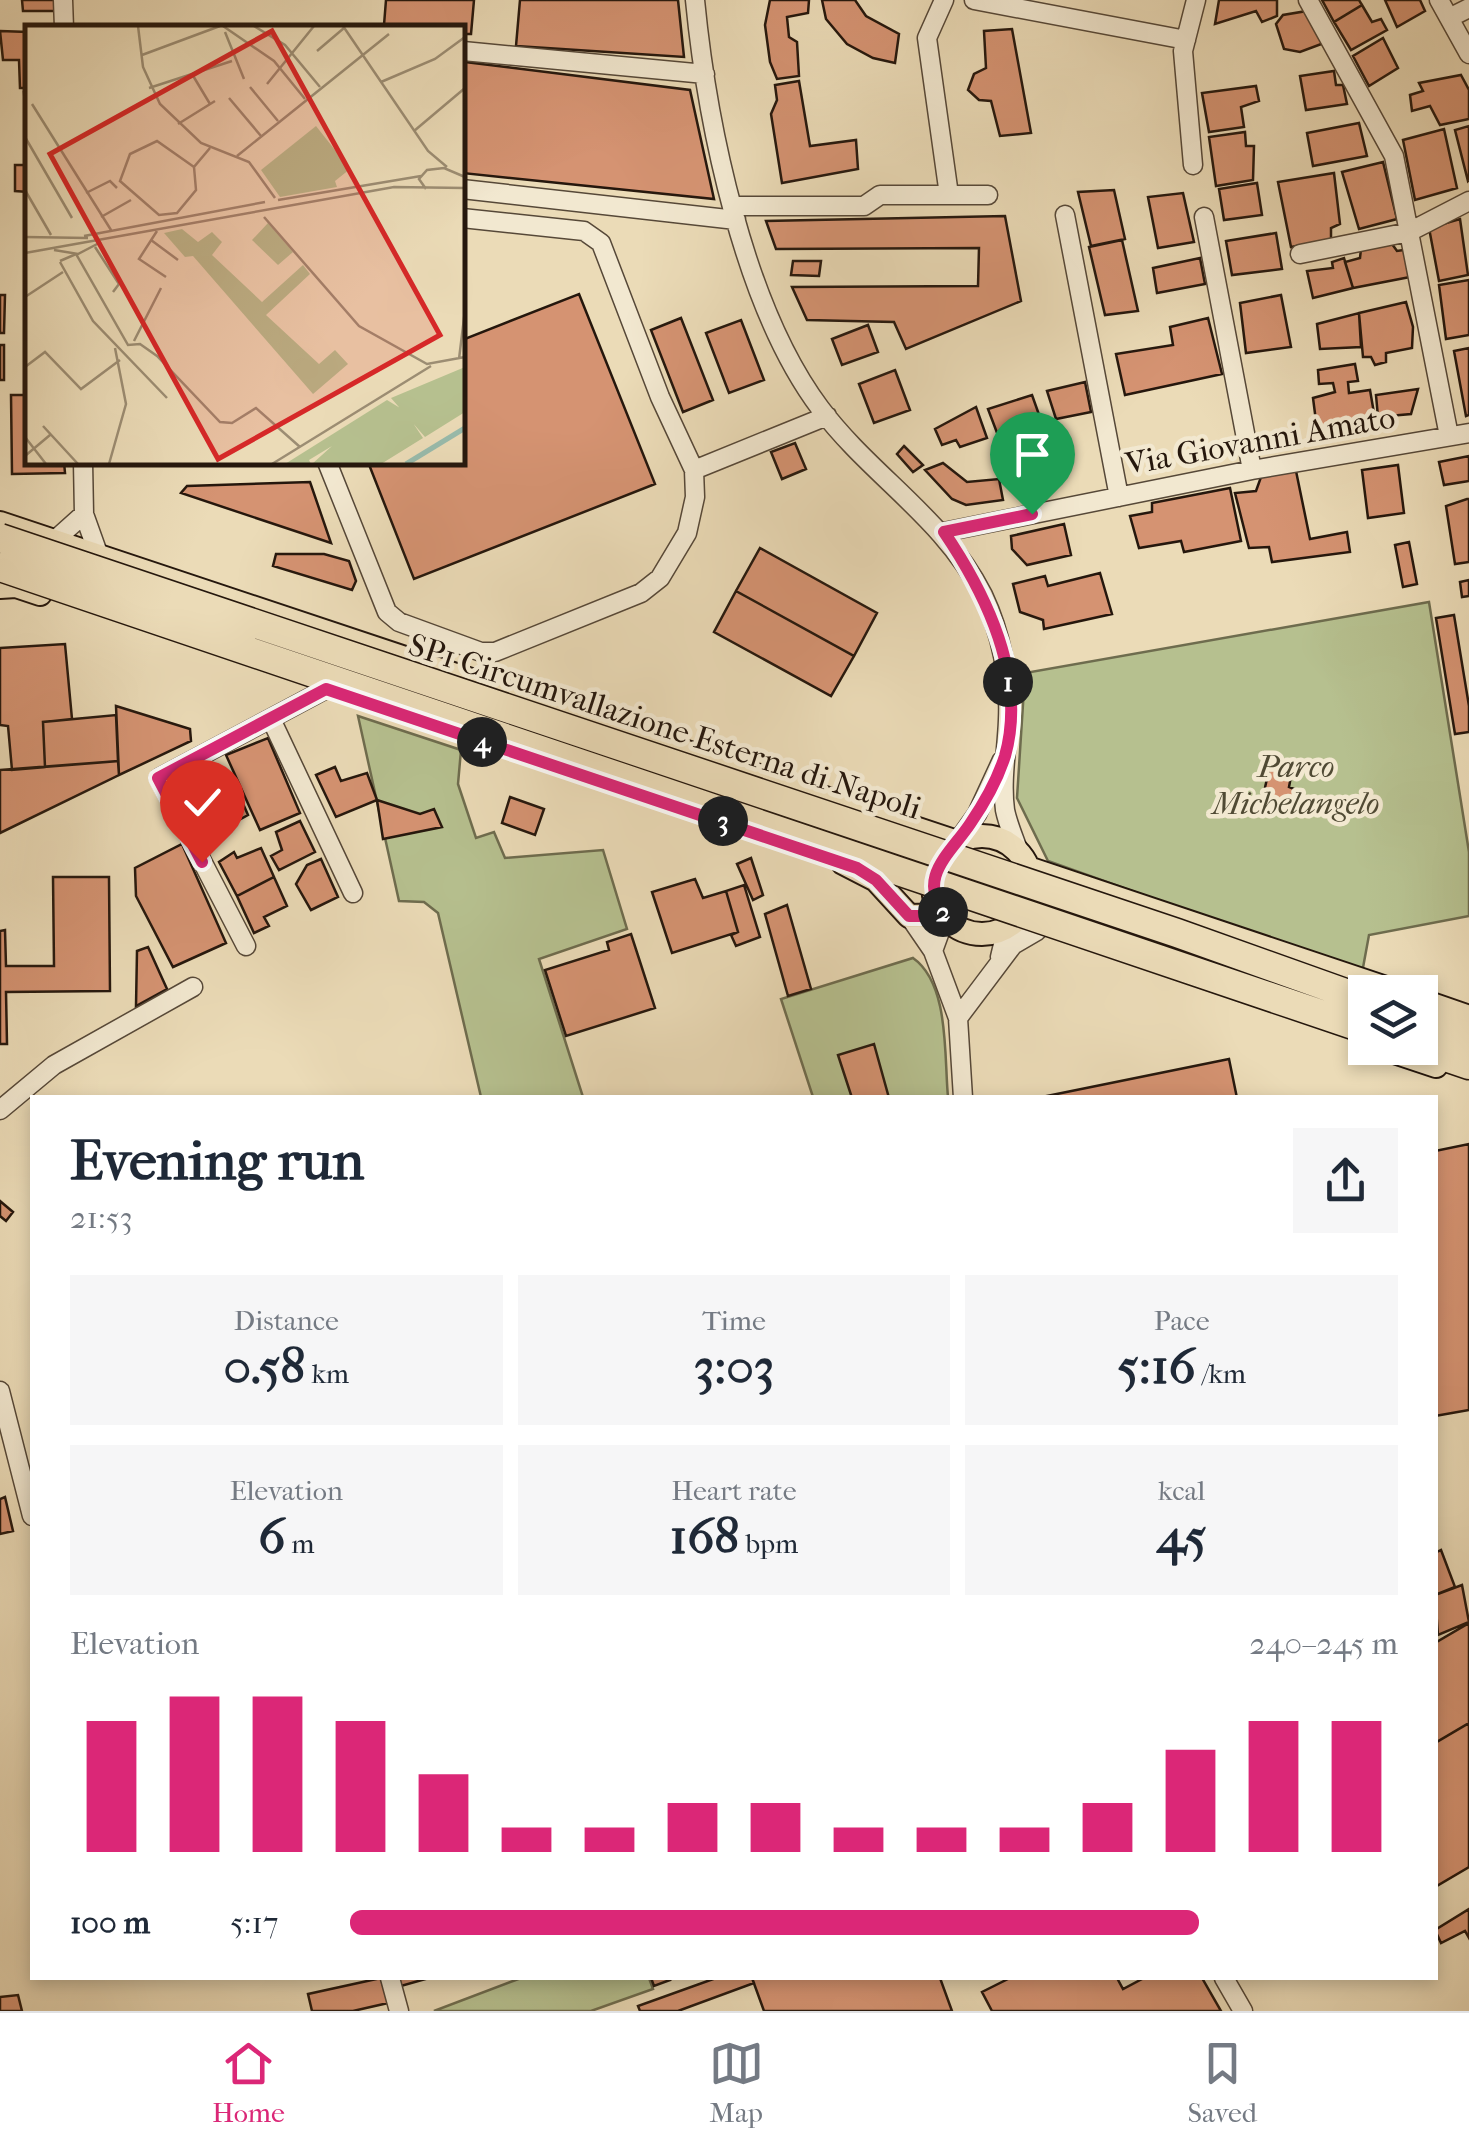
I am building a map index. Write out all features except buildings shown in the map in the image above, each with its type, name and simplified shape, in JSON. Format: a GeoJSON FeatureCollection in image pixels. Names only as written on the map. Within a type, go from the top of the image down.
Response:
{"type":"FeatureCollection","features":[{"type":"Feature","properties":{"kind":"highway","name":"SP1 Circumvallazione Esterna di Napoli"},"geometry":{"type":"LineString","coordinates":[[0,538],[1177,932],[1348,994]]}},
{"type":"Feature","properties":{"kind":"highway","name":"SP1 Circumvallazione Esterna di Napoli"},"geometry":{"type":"LineString","coordinates":[[0,567],[1348,1023]]}},
{"type":"Feature","properties":{"kind":"highway"},"geometry":{"type":"LineString","coordinates":[[1438,1026],[1469,1037]]}},
{"type":"Feature","properties":{"kind":"highway"},"geometry":{"type":"LineString","coordinates":[[1438,1054],[1469,1065]]}},
{"type":"Feature","properties":{"kind":"main road"},"geometry":{"type":"LineString","coordinates":[[0,523],[958,842],[990,837],[1024,861],[1349,975]]}},
{"type":"Feature","properties":{"kind":"main road"},"geometry":{"type":"LineString","coordinates":[[0,587],[16,586],[857,868],[876,880],[909,916],[946,916]]}},
{"type":"Feature","properties":{"kind":"main road"},"geometry":{"type":"LineString","coordinates":[[958,842],[936,868],[932,885],[935,902],[966,932],[994,934],[1020,927],[1348,1036]]}},
{"type":"Feature","properties":{"kind":"main road"},"geometry":{"type":"LineString","coordinates":[[1020,927],[1030,895],[1024,861]]}},
{"type":"Feature","properties":{"kind":"main road"},"geometry":{"type":"LineString","coordinates":[[1438,1006],[1469,1017]]}},
{"type":"Feature","properties":{"kind":"main road"},"geometry":{"type":"LineString","coordinates":[[1433,1065],[1469,1077]]}},
{"type":"Feature","properties":{"kind":"street"},"geometry":{"type":"LineString","coordinates":[[63,0],[64,25]]}},
{"type":"Feature","properties":{"kind":"street"},"geometry":{"type":"LineString","coordinates":[[695,0],[704,74],[734,213],[748,262],[788,350],[827,416],[944,532],[984,598],[1000,643],[1008,682],[1006,811],[1024,861]]}},
{"type":"Feature","properties":{"kind":"street"},"geometry":{"type":"LineString","coordinates":[[944,0],[927,38],[950,195]]}},
{"type":"Feature","properties":{"kind":"street"},"geometry":{"type":"LineString","coordinates":[[974,0],[1186,40]]}},
{"type":"Feature","properties":{"kind":"street"},"geometry":{"type":"LineString","coordinates":[[1193,165],[1183,51],[1196,0]]}},
{"type":"Feature","properties":{"kind":"street"},"geometry":{"type":"LineString","coordinates":[[1308,0],[1394,156],[1450,436]]}},
{"type":"Feature","properties":{"kind":"street"},"geometry":{"type":"LineString","coordinates":[[1439,0],[1469,54]]}},
{"type":"Feature","properties":{"kind":"street"},"geometry":{"type":"LineString","coordinates":[[1449,18],[1469,8]]}},
{"type":"Feature","properties":{"kind":"street"},"geometry":{"type":"LineString","coordinates":[[465,51],[704,74]]}},
{"type":"Feature","properties":{"kind":"street"},"geometry":{"type":"LineString","coordinates":[[465,189],[734,213],[864,206],[880,196],[988,195]]}},
{"type":"Feature","properties":{"kind":"street"},"geometry":{"type":"LineString","coordinates":[[1300,254],[1409,232],[1469,201]]}},
{"type":"Feature","properties":{"kind":"street"},"geometry":{"type":"LineString","coordinates":[[1065,216],[1120,496]]}},
{"type":"Feature","properties":{"kind":"street"},"geometry":{"type":"LineString","coordinates":[[329,465],[387,612],[399,622],[482,652],[495,652],[617,604],[660,578],[687,533],[695,497],[694,470],[596,238],[569,229],[465,218]]}},
{"type":"Feature","properties":{"kind":"street"},"geometry":{"type":"LineString","coordinates":[[1204,218],[1252,470]]}},
{"type":"Feature","properties":{"kind":"street"},"geometry":{"type":"LineString","coordinates":[[694,470],[827,416]]}},
{"type":"Feature","properties":{"kind":"street","name":"Via Giovanni Amato"},"geometry":{"type":"LineString","coordinates":[[944,532],[1252,470],[1469,433]]}},
{"type":"Feature","properties":{"kind":"street"},"geometry":{"type":"LineString","coordinates":[[83,465],[84,514],[99,556]]}},
{"type":"Feature","properties":{"kind":"street"},"geometry":{"type":"LineString","coordinates":[[55,540],[84,514]]}},
{"type":"Feature","properties":{"kind":"street"},"geometry":{"type":"LineString","coordinates":[[246,946],[158,778],[326,689]]}},
{"type":"Feature","properties":{"kind":"street"},"geometry":{"type":"LineString","coordinates":[[271,718],[354,894]]}},
{"type":"Feature","properties":{"kind":"street"},"geometry":{"type":"LineString","coordinates":[[958,842],[977,814],[1005,756]]}},
{"type":"Feature","properties":{"kind":"street"},"geometry":{"type":"LineString","coordinates":[[909,916],[933,950],[958,1018],[962,1095]]}},
{"type":"Feature","properties":{"kind":"street"},"geometry":{"type":"LineString","coordinates":[[933,950],[946,916]]}},
{"type":"Feature","properties":{"kind":"street"},"geometry":{"type":"LineString","coordinates":[[998,962],[1021,938],[1020,927]]}},
{"type":"Feature","properties":{"kind":"street"},"geometry":{"type":"LineString","coordinates":[[958,1018],[1020,927]]}},
{"type":"Feature","properties":{"kind":"street"},"geometry":{"type":"LineString","coordinates":[[0,1110],[54,1065],[192,987]]}},
{"type":"Feature","properties":{"kind":"street"},"geometry":{"type":"LineString","coordinates":[[0,1391],[30,1508]]}},
{"type":"Feature","properties":{"kind":"street"},"geometry":{"type":"LineString","coordinates":[[391,1980],[399,2011]]}},
{"type":"Feature","properties":{"kind":"street"},"geometry":{"type":"LineString","coordinates":[[1225,1980],[1243,2011]]}},
{"type":"Feature","properties":{"kind":"green space","name":"Parco Michelangelo"},"geometry":{"type":"Polygon","coordinates":[[[1429,602],[1469,852],[1469,916],[1369,935],[1362,973],[1048,861],[1017,798],[1025,673],[1429,602]]]}},
{"type":"Feature","properties":{"kind":"green space"},"geometry":{"type":"Polygon","coordinates":[[[358,716],[461,750],[458,784],[476,838],[494,832],[505,858],[603,850],[627,929],[539,959],[582,1095],[481,1095],[438,913],[424,902],[399,901],[358,716]]]}},
{"type":"Feature","properties":{"kind":"green space"},"geometry":{"type":"Polygon","coordinates":[[[913,958],[934,985],[939,1003],[948,1095],[812,1095],[781,999],[913,958]]]}},
{"type":"Feature","properties":{"kind":"green space"},"geometry":{"type":"Polygon","coordinates":[[[516,1980],[650,1980],[653,1989],[591,2011],[434,2011],[516,1980]]]}},
{"type":"Feature","properties":{"kind":"route"},"geometry":{"type":"LineString","coordinates":[[202,862],[158,778],[326,689],[857,868],[876,880],[909,916],[946,916],[935,902],[932,885],[936,868],[977,814],[1005,756],[1008,682],[1000,643],[984,598],[944,532],[1032,514]]}}]}
